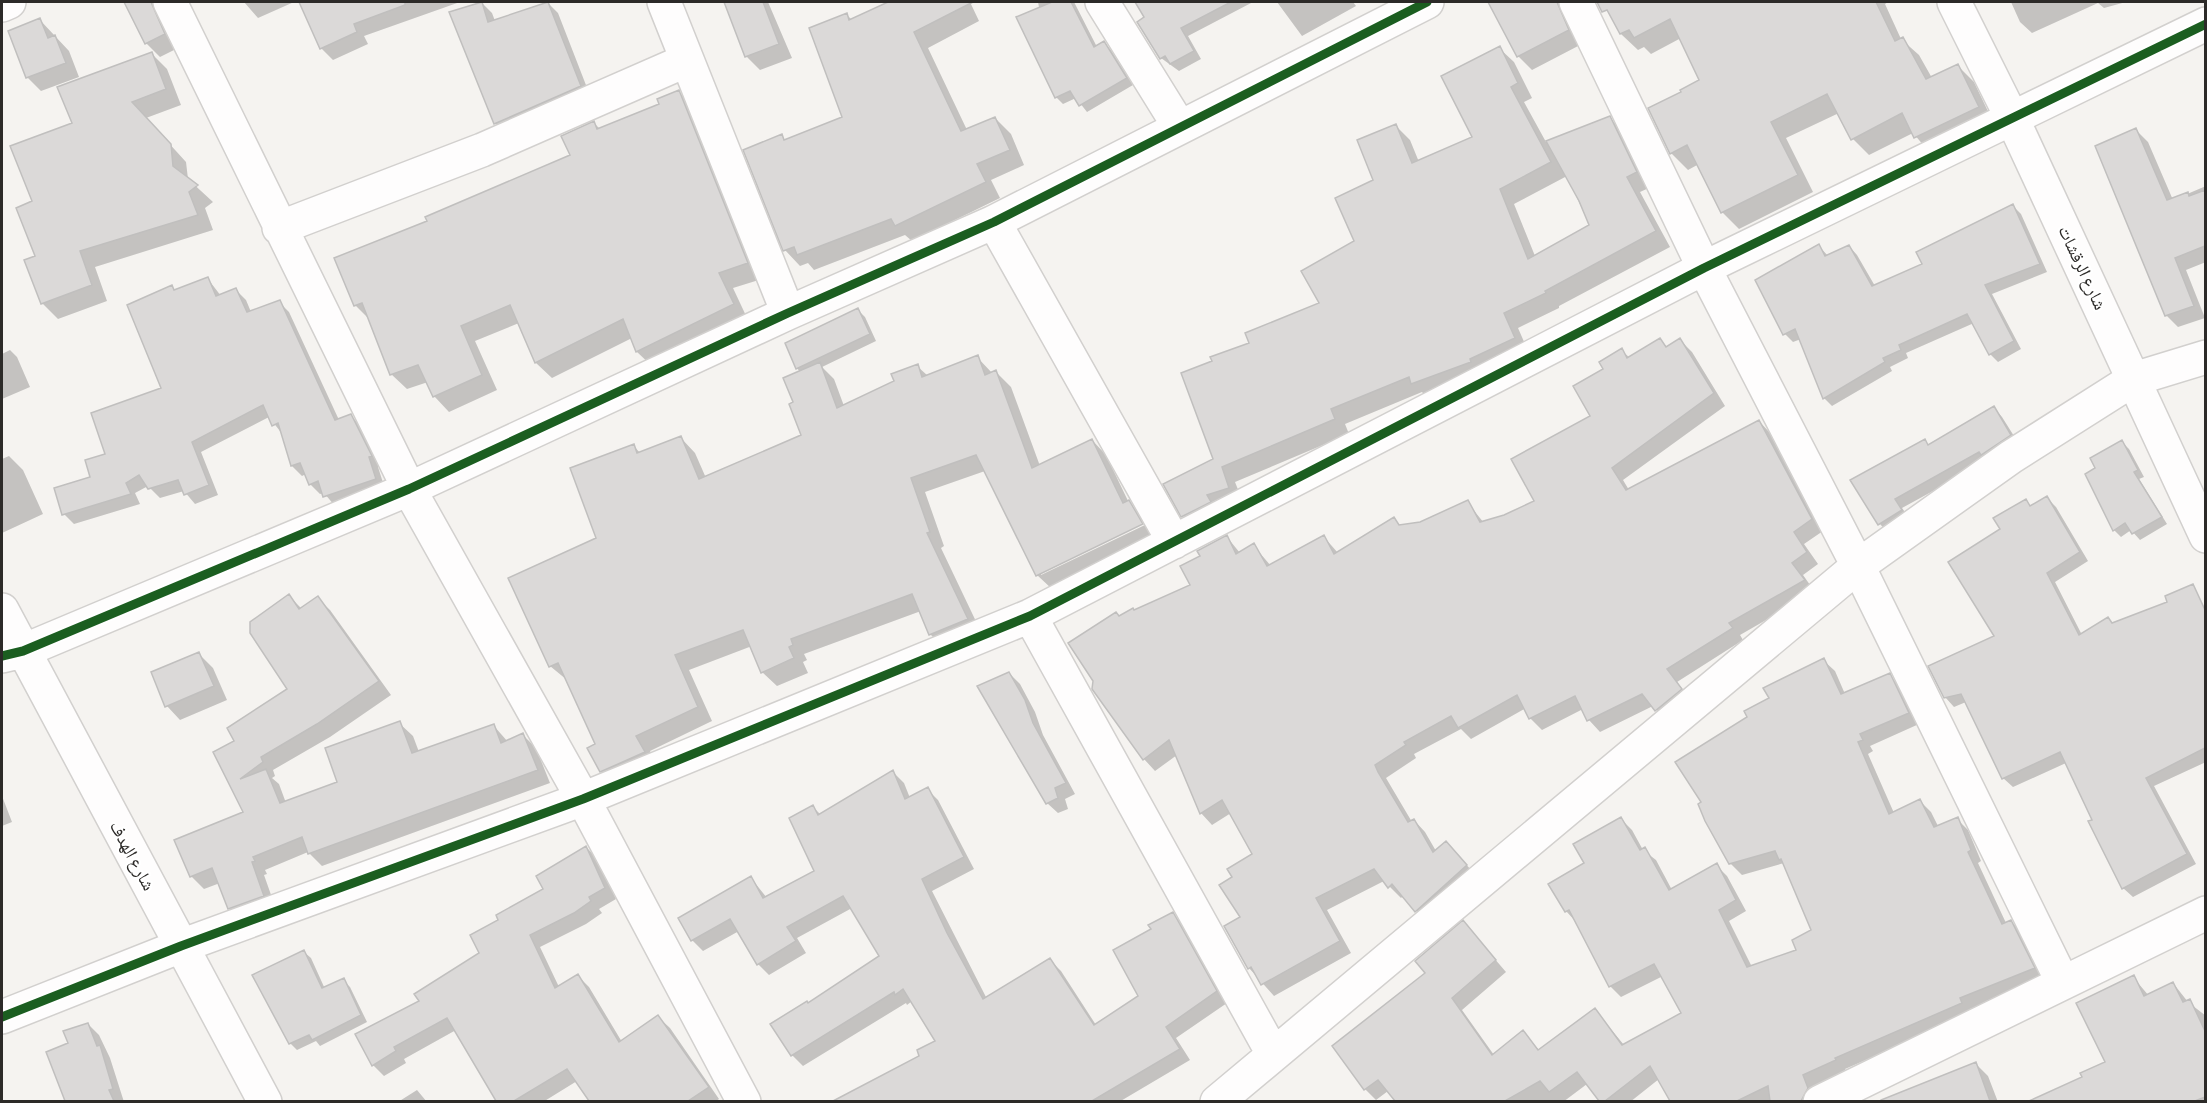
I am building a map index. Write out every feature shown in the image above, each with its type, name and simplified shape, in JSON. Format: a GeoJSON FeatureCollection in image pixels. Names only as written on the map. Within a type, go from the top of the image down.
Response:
{"type":"FeatureCollection","features":[{"type":"Feature","properties":{"kind":"street"},"geometry":{"type":"LineString","coordinates":[[2,5],[9,2]]}},
{"type":"Feature","properties":{"kind":"street"},"geometry":{"type":"LineString","coordinates":[[170,2],[409,489],[583,799],[744,1101]]}},
{"type":"Feature","properties":{"kind":"street"},"geometry":{"type":"LineString","coordinates":[[664,2],[685,61],[788,313]]}},
{"type":"Feature","properties":{"kind":"street"},"geometry":{"type":"LineString","coordinates":[[1102,2],[1179,126]]}},
{"type":"Feature","properties":{"kind":"street"},"geometry":{"type":"LineString","coordinates":[[12,653],[409,489],[788,313],[994,222],[1427,2]]}},
{"type":"Feature","properties":{"kind":"street"},"geometry":{"type":"LineString","coordinates":[[1576,2],[1704,268],[1858,566],[2063,983]]}},
{"type":"Feature","properties":{"kind":"street","name":"شارع الرقشات"},"geometry":{"type":"LineString","coordinates":[[1954,2],[2012,118],[2205,536]]}},
{"type":"Feature","properties":{"kind":"street"},"geometry":{"type":"LineString","coordinates":[[2,1017],[181,946],[583,799],[1030,616],[1704,268],[2205,24]]}},
{"type":"Feature","properties":{"kind":"street"},"geometry":{"type":"LineString","coordinates":[[279,228],[482,150],[685,61]]}},
{"type":"Feature","properties":{"kind":"street"},"geometry":{"type":"LineString","coordinates":[[994,222],[1174,542]]}},
{"type":"Feature","properties":{"kind":"street"},"geometry":{"type":"LineString","coordinates":[[1217,1101],[1272,1052],[1858,566],[2011,457],[2134,379],[2205,357]]}},
{"type":"Feature","properties":{"kind":"street","name":"شارع الهدف"},"geometry":{"type":"LineString","coordinates":[[2,610],[12,653],[181,946],[265,1101]]}},
{"type":"Feature","properties":{"kind":"street"},"geometry":{"type":"LineString","coordinates":[[1030,616],[1272,1052]]}},
{"type":"Feature","properties":{"kind":"street"},"geometry":{"type":"LineString","coordinates":[[1820,1101],[2205,913]]}},
{"type":"Feature","properties":{"kind":"building"},"geometry":{"type":"Polygon","coordinates":[[[124,2],[151,2],[165,34],[145,44],[124,2]]]}},
{"type":"Feature","properties":{"kind":"building"},"geometry":{"type":"Polygon","coordinates":[[[299,2],[405,2],[405,5],[354,24],[357,32],[320,49],[299,2]]]}},
{"type":"Feature","properties":{"kind":"building"},"geometry":{"type":"Polygon","coordinates":[[[482,2],[488,22],[548,2],[581,86],[494,124],[449,12],[482,2]]]}},
{"type":"Feature","properties":{"kind":"building"},"geometry":{"type":"Polygon","coordinates":[[[724,2],[763,2],[779,44],[745,57],[724,2]]]}},
{"type":"Feature","properties":{"kind":"building"},"geometry":{"type":"Polygon","coordinates":[[[888,2],[973,2],[914,32],[961,131],[995,117],[1010,150],[977,164],[986,182],[895,226],[891,219],[797,255],[794,247],[783,251],[743,150],[782,134],[784,140],[842,117],[809,28],[847,13],[849,20],[888,2]]]}},
{"type":"Feature","properties":{"kind":"building"},"geometry":{"type":"Polygon","coordinates":[[[1052,2],[1071,2],[1094,47],[1104,41],[1127,78],[1079,106],[1070,91],[1055,98],[1016,17],[1052,2]]]}},
{"type":"Feature","properties":{"kind":"building"},"geometry":{"type":"Polygon","coordinates":[[[1135,2],[1231,2],[1181,28],[1194,51],[1170,64],[1165,56],[1160,59],[1137,22],[1144,17],[1135,2]]]}},
{"type":"Feature","properties":{"kind":"building"},"geometry":{"type":"Polygon","coordinates":[[[1488,2],[1557,2],[1569,30],[1517,57],[1488,2]]]}},
{"type":"Feature","properties":{"kind":"building"},"geometry":{"type":"Polygon","coordinates":[[[1597,2],[1876,2],[1895,41],[1903,37],[1926,79],[1958,64],[1979,107],[1914,138],[1902,113],[1851,140],[1827,94],[1771,122],[1798,175],[1721,213],[1687,145],[1670,154],[1648,108],[1681,92],[1680,90],[1699,80],[1670,19],[1634,38],[1629,30],[1620,34],[1607,10],[1602,12],[1597,2]]]}},
{"type":"Feature","properties":{"kind":"building"},"geometry":{"type":"Polygon","coordinates":[[[40,18],[48,38],[55,35],[66,63],[26,78],[8,31],[40,18]]]}},
{"type":"Feature","properties":{"kind":"building"},"geometry":{"type":"Polygon","coordinates":[[[1500,46],[1518,83],[1511,87],[1551,162],[1500,189],[1528,259],[1589,225],[1579,201],[1546,141],[1610,116],[1637,172],[1627,177],[1656,231],[1545,291],[1546,293],[1504,313],[1515,338],[1470,359],[1471,362],[1411,384],[1409,377],[1331,409],[1335,419],[1222,467],[1229,488],[1207,495],[1211,502],[1181,517],[1163,484],[1213,459],[1181,373],[1212,361],[1210,357],[1249,343],[1245,333],[1319,303],[1301,271],[1354,241],[1335,198],[1373,180],[1357,140],[1396,124],[1412,163],[1472,137],[1441,76],[1500,46]]]}},
{"type":"Feature","properties":{"kind":"building"},"geometry":{"type":"Polygon","coordinates":[[[152,52],[166,89],[132,102],[171,144],[173,166],[198,185],[189,192],[198,215],[80,251],[92,285],[41,304],[24,260],[35,256],[16,208],[32,201],[10,146],[72,123],[57,87],[152,52]]]}},
{"type":"Feature","properties":{"kind":"building"},"geometry":{"type":"Polygon","coordinates":[[[679,90],[748,263],[719,273],[734,304],[636,352],[623,319],[535,363],[510,305],[461,326],[482,375],[433,397],[418,365],[390,375],[362,303],[354,306],[334,258],[427,221],[425,217],[570,155],[561,136],[594,121],[597,129],[659,104],[657,99],[679,90]]]}},
{"type":"Feature","properties":{"kind":"building"},"geometry":{"type":"Polygon","coordinates":[[[2136,128],[2167,200],[2188,192],[2189,196],[2205,190],[2205,246],[2175,258],[2194,306],[2165,316],[2095,146],[2136,128]]]}},
{"type":"Feature","properties":{"kind":"building"},"geometry":{"type":"Polygon","coordinates":[[[2013,204],[2040,264],[1985,285],[2014,341],[1989,355],[1967,314],[1899,345],[1901,350],[1883,358],[1885,362],[1823,399],[1795,329],[1783,335],[1755,280],[1819,244],[1825,256],[1849,245],[1872,286],[1922,264],[1916,252],[2013,204]]]}},
{"type":"Feature","properties":{"kind":"building"},"geometry":{"type":"Polygon","coordinates":[[[208,277],[216,296],[236,288],[247,312],[280,300],[335,420],[351,414],[372,456],[369,457],[376,479],[323,497],[318,481],[309,485],[300,463],[291,466],[278,423],[272,426],[263,405],[192,442],[209,485],[184,495],[178,480],[148,489],[139,475],[126,483],[131,494],[62,515],[54,488],[90,477],[85,460],[105,454],[91,413],[161,388],[127,305],[172,285],[174,290],[208,277]]]}},
{"type":"Feature","properties":{"kind":"building"},"geometry":{"type":"Polygon","coordinates":[[[858,308],[870,334],[796,369],[785,343],[858,308]]]}},
{"type":"Feature","properties":{"kind":"building"},"geometry":{"type":"Polygon","coordinates":[[[1660,338],[1666,347],[1680,338],[1714,393],[1612,468],[1626,490],[1759,420],[1812,519],[1794,532],[1807,552],[1792,563],[1805,580],[1729,623],[1733,628],[1667,669],[1682,689],[1655,711],[1642,694],[1587,721],[1575,696],[1529,719],[1517,695],[1458,728],[1451,716],[1404,742],[1406,745],[1375,765],[1378,772],[1408,822],[1414,819],[1433,852],[1446,841],[1467,865],[1415,912],[1392,884],[1388,888],[1374,869],[1316,898],[1340,941],[1261,985],[1251,967],[1248,969],[1224,926],[1240,917],[1219,885],[1232,877],[1227,869],[1252,854],[1222,800],[1200,814],[1169,740],[1143,760],[1092,689],[1093,681],[1068,643],[1116,612],[1119,616],[1190,585],[1180,566],[1200,556],[1197,551],[1227,535],[1236,554],[1254,543],[1267,566],[1324,535],[1334,554],[1394,517],[1399,525],[1420,522],[1468,500],[1480,522],[1504,515],[1534,501],[1511,459],[1590,416],[1573,386],[1603,369],[1599,362],[1622,348],[1627,358],[1660,338]]]}},
{"type":"Feature","properties":{"kind":"building"},"geometry":{"type":"Polygon","coordinates":[[[978,355],[985,375],[996,370],[1032,468],[1092,439],[1123,503],[1129,500],[1143,524],[1036,576],[976,455],[911,478],[930,532],[927,533],[968,619],[929,635],[912,594],[791,639],[793,645],[789,647],[794,658],[761,673],[743,630],[675,655],[698,707],[636,736],[645,752],[600,772],[587,748],[595,744],[558,663],[549,667],[508,578],[596,538],[570,468],[634,444],[637,453],[681,436],[699,479],[801,435],[789,404],[793,402],[783,378],[820,362],[837,408],[894,381],[891,374],[918,364],[922,377],[978,355]]]}},
{"type":"Feature","properties":{"kind":"building"},"geometry":{"type":"Polygon","coordinates":[[[1994,406],[2011,435],[1981,455],[1979,452],[1895,499],[1902,510],[1878,525],[1850,480],[1925,439],[1928,445],[1994,406]]]}},
{"type":"Feature","properties":{"kind":"building"},"geometry":{"type":"Polygon","coordinates":[[[2122,440],[2138,470],[2134,472],[2162,517],[2132,534],[2125,523],[2113,531],[2085,474],[2095,468],[2090,458],[2122,440]]]}},
{"type":"Feature","properties":{"kind":"building"},"geometry":{"type":"Polygon","coordinates":[[[2047,496],[2080,552],[2047,573],[2079,635],[2108,617],[2112,623],[2167,602],[2165,596],[2193,584],[2205,610],[2205,748],[2146,778],[2187,854],[2122,889],[2088,821],[2092,820],[2060,752],[2002,779],[1961,694],[1944,698],[1928,666],[1994,636],[1948,562],[2000,529],[1993,518],[2026,499],[2030,506],[2047,496]]]}},
{"type":"Feature","properties":{"kind":"building"},"geometry":{"type":"Polygon","coordinates":[[[289,594],[299,609],[318,596],[379,681],[317,724],[261,757],[263,762],[240,779],[266,769],[280,803],[337,782],[325,748],[400,721],[412,753],[494,724],[501,743],[523,733],[538,770],[308,854],[302,837],[253,857],[255,861],[252,862],[264,896],[228,909],[212,868],[190,877],[174,840],[243,812],[213,752],[234,741],[227,728],[287,689],[250,633],[250,622],[289,594]]]}},
{"type":"Feature","properties":{"kind":"building"},"geometry":{"type":"Polygon","coordinates":[[[199,652],[214,686],[165,707],[151,672],[199,652]]]}},
{"type":"Feature","properties":{"kind":"building"},"geometry":{"type":"Polygon","coordinates":[[[1824,658],[1841,694],[1890,673],[1909,713],[1860,734],[1863,740],[1858,742],[1889,814],[1920,799],[1934,827],[1958,817],[1971,850],[1968,852],[2002,924],[2011,920],[2035,968],[1960,998],[1962,1003],[1835,1058],[1836,1060],[1803,1075],[1808,1088],[1801,1101],[1770,1101],[1768,1086],[1737,1101],[1670,1101],[1650,1066],[1605,1101],[1599,1101],[1577,1072],[1549,1092],[1540,1081],[1505,1101],[1395,1101],[1378,1080],[1364,1090],[1332,1046],[1425,973],[1415,961],[1463,920],[1496,960],[1452,998],[1492,1055],[1523,1030],[1538,1050],[1595,1008],[1622,1045],[1681,1013],[1654,964],[1609,987],[1569,910],[1565,912],[1548,884],[1584,863],[1573,844],[1621,817],[1640,850],[1645,847],[1669,890],[1717,863],[1736,900],[1719,910],[1747,967],[1796,950],[1792,940],[1811,930],[1781,859],[1779,860],[1775,851],[1729,864],[1705,821],[1698,804],[1701,802],[1675,762],[1747,717],[1744,711],[1769,698],[1763,688],[1824,658]]]}},
{"type":"Feature","properties":{"kind":"building"},"geometry":{"type":"Polygon","coordinates":[[[1009,672],[1025,700],[1033,723],[1066,783],[1055,788],[1058,798],[1046,804],[977,686],[1009,672]]]}},
{"type":"Feature","properties":{"kind":"building"},"geometry":{"type":"Polygon","coordinates":[[[893,770],[905,799],[928,787],[964,857],[922,879],[947,933],[983,999],[1050,958],[1094,1025],[1138,996],[1113,950],[1151,929],[1148,925],[1173,912],[1217,991],[1166,1027],[1180,1049],[1092,1101],[833,1101],[919,1056],[917,1050],[935,1041],[903,989],[895,995],[894,992],[791,1056],[770,1024],[807,1001],[808,1003],[879,956],[843,896],[787,927],[796,941],[757,965],[730,919],[691,941],[678,918],[751,876],[763,898],[814,871],[789,818],[813,805],[818,815],[893,770]]]}},
{"type":"Feature","properties":{"kind":"building"},"geometry":{"type":"Polygon","coordinates":[[[586,846],[605,888],[589,897],[591,901],[574,913],[530,935],[555,988],[578,974],[619,1042],[658,1015],[709,1087],[688,1101],[589,1101],[567,1069],[514,1101],[496,1101],[447,1018],[394,1047],[396,1051],[372,1066],[355,1034],[419,1001],[414,994],[479,953],[470,935],[498,920],[496,915],[543,889],[536,876],[586,846]]]}},
{"type":"Feature","properties":{"kind":"building"},"geometry":{"type":"Polygon","coordinates":[[[304,950],[322,988],[344,978],[361,1015],[312,1040],[309,1035],[289,1044],[252,975],[304,950]]]}},
{"type":"Feature","properties":{"kind":"building"},"geometry":{"type":"Polygon","coordinates":[[[2134,975],[2144,996],[2173,982],[2183,1002],[2190,999],[2205,1031],[2205,1097],[2195,1101],[2029,1101],[2082,1077],[2080,1073],[2105,1062],[2076,1003],[2134,975]]]}},
{"type":"Feature","properties":{"kind":"building"},"geometry":{"type":"Polygon","coordinates":[[[88,1023],[97,1046],[100,1045],[113,1089],[109,1090],[114,1101],[65,1101],[46,1052],[68,1043],[63,1031],[88,1023]]]}},
{"type":"Feature","properties":{"kind":"building"},"geometry":{"type":"Polygon","coordinates":[[[1976,1062],[1990,1101],[1881,1101],[1881,1100],[1976,1062]]]}},
{"type":"Feature","properties":{"kind":"cycle path"},"geometry":{"type":"LineString","coordinates":[[2,656],[23,651],[409,489],[788,313],[994,222],[1427,2]]}},
{"type":"Feature","properties":{"kind":"cycle path"},"geometry":{"type":"LineString","coordinates":[[2,1017],[181,946],[583,799],[1030,616],[1704,268],[2206,24]]}}]}
